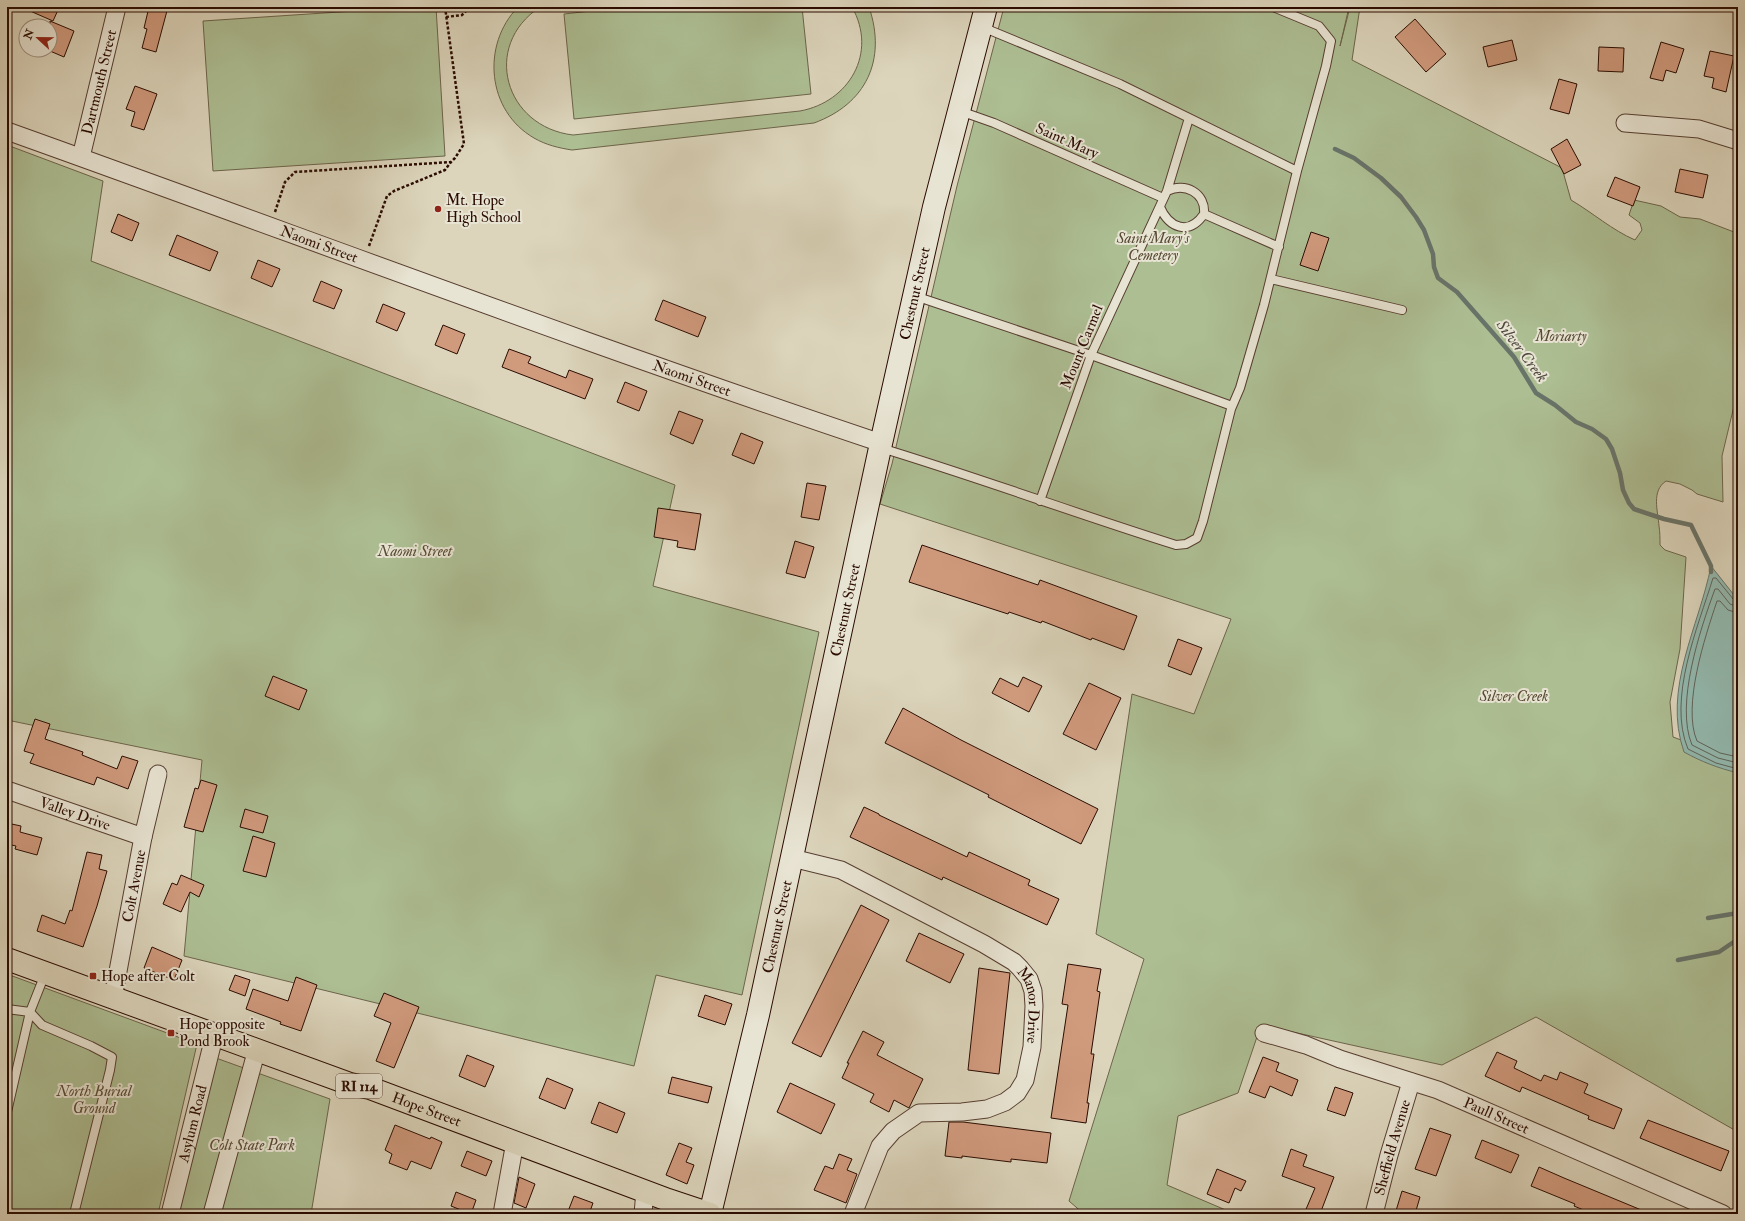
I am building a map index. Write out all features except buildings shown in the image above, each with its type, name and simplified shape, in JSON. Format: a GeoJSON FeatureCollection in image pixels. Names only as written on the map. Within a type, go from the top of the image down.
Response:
{"type":"FeatureCollection","features":[{"type":"Feature","properties":{"kind":"main road","name":"Hope Street"},"geometry":{"type":"LineString","coordinates":[[7,959],[112,998],[215,1033],[710,1214]]}},
{"type":"Feature","properties":{"kind":"street","name":"Dartmouth Street"},"geometry":{"type":"LineString","coordinates":[[81,157],[118,7]]}},
{"type":"Feature","properties":{"kind":"street","name":"Chestnut Street"},"geometry":{"type":"LineString","coordinates":[[710,1214],[758,1014],[934,207],[984,17]]}},
{"type":"Feature","properties":{"kind":"street"},"geometry":{"type":"LineString","coordinates":[[1625,123],[1699,129],[1738,141]]}},
{"type":"Feature","properties":{"kind":"street","name":"Naomi Street"},"geometry":{"type":"LineString","coordinates":[[7,131],[364,261],[881,446]]}},
{"type":"Feature","properties":{"kind":"street","name":"Colt Avenue"},"geometry":{"type":"LineString","coordinates":[[112,998],[143,837],[158,774]]}},
{"type":"Feature","properties":{"kind":"street","name":"Valley Drive"},"geometry":{"type":"LineString","coordinates":[[7,790],[143,837]]}},
{"type":"Feature","properties":{"kind":"street","name":"Manor Drive"},"geometry":{"type":"LineString","coordinates":[[792,858],[841,870],[984,944],[1014,962],[1029,979],[1033,991],[1034,1006],[1032,1047],[1025,1080],[1017,1093],[1005,1102],[987,1109],[962,1112],[918,1113],[893,1130],[880,1146],[853,1214]]}},
{"type":"Feature","properties":{"kind":"street","name":"Asylum Road"},"geometry":{"type":"LineString","coordinates":[[170,1214],[215,1033]]}},
{"type":"Feature","properties":{"kind":"street","name":"Paull Street"},"geometry":{"type":"LineString","coordinates":[[1264,1033],[1306,1045],[1340,1059],[1438,1090],[1723,1214]]}},
{"type":"Feature","properties":{"kind":"street"},"geometry":{"type":"LineString","coordinates":[[212,1214],[257,1049]]}},
{"type":"Feature","properties":{"kind":"street","name":"Sheffield Avenue"},"geometry":{"type":"LineString","coordinates":[[1374,1214],[1389,1155],[1412,1082]]}},
{"type":"Feature","properties":{"kind":"street"},"geometry":{"type":"LineString","coordinates":[[502,1214],[515,1142]]}},
{"type":"Feature","properties":{"kind":"street"},"geometry":{"type":"LineString","coordinates":[[643,1214],[645,1191]]}},
{"type":"Feature","properties":{"kind":"lane"},"geometry":{"type":"LineString","coordinates":[[881,446],[1040,501],[1176,545],[1186,544],[1197,538],[1203,521],[1232,406],[1240,388],[1271,279],[1326,66],[1331,41],[1319,26],[1277,8]]}},
{"type":"Feature","properties":{"kind":"lane"},"geometry":{"type":"LineString","coordinates":[[984,17],[1298,171]]}},
{"type":"Feature","properties":{"kind":"lane","name":"Saint Mary"},"geometry":{"type":"LineString","coordinates":[[960,110],[1165,194]]}},
{"type":"Feature","properties":{"kind":"lane"},"geometry":{"type":"LineString","coordinates":[[1189,118],[1160,207],[1164,217],[1170,223],[1178,227],[1186,227],[1194,224],[1204,214]]}},
{"type":"Feature","properties":{"kind":"lane"},"geometry":{"type":"LineString","coordinates":[[1165,194],[1174,188],[1190,189],[1197,193],[1202,200],[1204,214]]}},
{"type":"Feature","properties":{"kind":"lane","name":"Mount Carmel"},"geometry":{"type":"LineString","coordinates":[[1040,501],[1091,355],[1160,207]]}},
{"type":"Feature","properties":{"kind":"lane"},"geometry":{"type":"LineString","coordinates":[[1204,214],[1279,247]]}},
{"type":"Feature","properties":{"kind":"lane"},"geometry":{"type":"LineString","coordinates":[[1271,279],[1402,310]]}},
{"type":"Feature","properties":{"kind":"lane"},"geometry":{"type":"LineString","coordinates":[[914,296],[1091,355],[1232,406]]}},
{"type":"Feature","properties":{"kind":"lane"},"geometry":{"type":"LineString","coordinates":[[7,1112],[30,1012],[45,973]]}},
{"type":"Feature","properties":{"kind":"lane"},"geometry":{"type":"LineString","coordinates":[[7,1009],[30,1012],[42,1025],[91,1046],[112,1057],[74,1214]]}},
{"type":"Feature","properties":{"kind":"path"},"geometry":{"type":"LineString","coordinates":[[364,261],[387,196],[394,191],[445,170],[464,144],[445,7]]}},
{"type":"Feature","properties":{"kind":"path"},"geometry":{"type":"LineString","coordinates":[[446,17],[462,15],[470,7]]}},
{"type":"Feature","properties":{"kind":"path"},"geometry":{"type":"LineString","coordinates":[[270,227],[285,182],[295,172],[451,162]]}},
{"type":"Feature","properties":{"kind":"green space"},"geometry":{"type":"Polygon","coordinates":[[[415,7],[436,7],[445,156],[213,171],[203,21],[415,7]]]}},
{"type":"Feature","properties":{"kind":"green space"},"geometry":{"type":"Polygon","coordinates":[[[518,7],[540,7],[522,23],[511,42],[507,63],[509,83],[517,101],[531,117],[550,129],[573,135],[800,111],[817,106],[832,97],[845,86],[854,73],[860,58],[862,41],[859,24],[852,7],[869,7],[874,26],[875,45],[873,62],[868,78],[859,92],[847,104],[832,115],[814,123],[572,150],[543,143],[518,126],[506,111],[499,95],[494,77],[494,58],[498,40],[506,22],[518,7]]]}},
{"type":"Feature","properties":{"kind":"green space"},"geometry":{"type":"Polygon","coordinates":[[[627,7],[802,7],[811,94],[574,119],[564,14],[627,7]]]}},
{"type":"Feature","properties":{"kind":"green space"},"geometry":{"type":"Polygon","coordinates":[[[1004,7],[1349,7],[1340,46],[1350,7],[1360,7],[1352,60],[1562,168],[1571,200],[1618,231],[1635,240],[1642,230],[1640,223],[1629,215],[1634,200],[1661,206],[1680,217],[1700,219],[1734,232],[1738,229],[1738,399],[1734,406],[1722,456],[1723,502],[1697,494],[1680,484],[1666,481],[1658,490],[1656,502],[1660,531],[1660,545],[1665,550],[1686,557],[1680,649],[1670,702],[1673,737],[1738,761],[1738,1132],[1536,1017],[1442,1065],[1261,1025],[1238,1093],[1178,1116],[1167,1185],[1228,1211],[1226,1214],[1084,1214],[1069,1201],[1144,959],[1096,934],[1132,694],[1194,714],[1231,619],[880,504],[892,464],[957,186],[1004,7]]]}},
{"type":"Feature","properties":{"kind":"green space"},"geometry":{"type":"Polygon","coordinates":[[[7,145],[103,181],[91,261],[675,485],[653,586],[819,632],[742,995],[656,975],[634,1066],[184,956],[202,760],[7,720],[7,145]]]}},
{"type":"Feature","properties":{"kind":"green space","name":"North Burial Ground"},"geometry":{"type":"Polygon","coordinates":[[[7,974],[197,1044],[158,1214],[7,1214],[7,974]]]}},
{"type":"Feature","properties":{"kind":"green space","name":"Colt State Park"},"geometry":{"type":"Polygon","coordinates":[[[202,1053],[330,1099],[311,1214],[167,1214],[202,1053]]]}},
{"type":"Feature","properties":{"kind":"water"},"geometry":{"type":"Polygon","coordinates":[[[1711,566],[1738,600],[1738,773],[1697,759],[1684,752],[1678,728],[1677,705],[1680,682],[1685,658],[1711,566]]]}},
{"type":"Feature","properties":{"kind":"waterway","name":"Silver Creek"},"geometry":{"type":"LineString","coordinates":[[1335,149],[1354,158],[1381,178],[1401,197],[1424,230],[1433,254],[1434,267],[1438,278],[1457,292],[1514,357],[1536,393],[1555,405],[1576,422],[1592,429],[1606,439],[1612,449],[1620,473],[1623,490],[1629,503],[1634,509],[1664,519],[1691,525],[1711,566],[1711,572]]}},
{"type":"Feature","properties":{"kind":"waterway"},"geometry":{"type":"LineString","coordinates":[[1708,918],[1738,913]]}},
{"type":"Feature","properties":{"kind":"waterway"},"geometry":{"type":"LineString","coordinates":[[1678,960],[1719,952],[1738,939]]}},
{"type":"Feature","properties":{"kind":"place","name":"Mt. Hope High School"},"geometry":{"type":"Point","coordinates":[438,209]}},
{"type":"Feature","properties":{"kind":"place","name":"Hope after Colt"},"geometry":{"type":"Point","coordinates":[93,976]}},
{"type":"Feature","properties":{"kind":"place","name":"Hope opposite Pond Brook"},"geometry":{"type":"Point","coordinates":[171,1033]}},
{"type":"Feature","properties":{"kind":"park label","name":"Saint Mary's Cemetery"},"geometry":{"type":"Point","coordinates":[1153,246]}},
{"type":"Feature","properties":{"kind":"park label","name":"Moriarty"},"geometry":{"type":"Point","coordinates":[1561,336]}}]}
